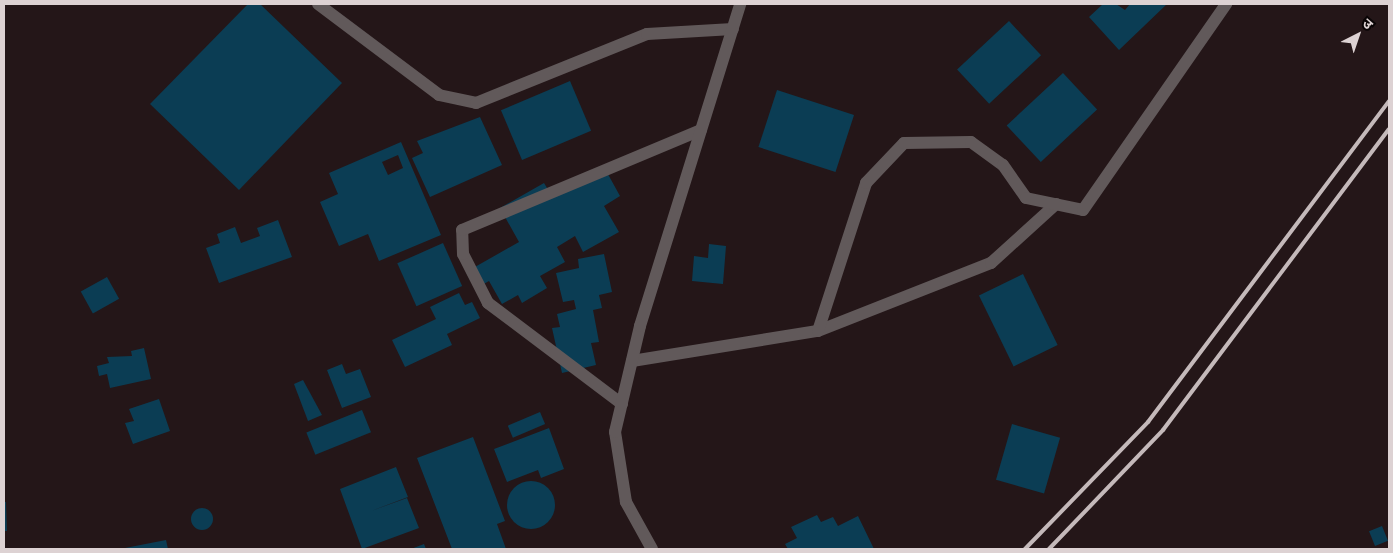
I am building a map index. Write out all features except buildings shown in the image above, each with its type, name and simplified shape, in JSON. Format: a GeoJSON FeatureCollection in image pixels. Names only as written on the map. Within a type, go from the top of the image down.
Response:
{"type":"FeatureCollection","features":[{"type":"Feature","properties":{"kind":"street"},"geometry":{"type":"LineString","coordinates":[[318,4],[438,95],[476,103],[646,34],[733,29]]}},
{"type":"Feature","properties":{"kind":"street"},"geometry":{"type":"LineString","coordinates":[[652,549],[626,502],[615,432],[632,361],[740,4]]}},
{"type":"Feature","properties":{"kind":"street"},"geometry":{"type":"LineString","coordinates":[[818,331],[866,183],[904,143],[970,142],[1003,165],[1026,198],[1083,210],[1226,4]]}},
{"type":"Feature","properties":{"kind":"street"},"geometry":{"type":"LineString","coordinates":[[622,404],[488,303],[463,254],[462,230],[701,130]]}},
{"type":"Feature","properties":{"kind":"street"},"geometry":{"type":"LineString","coordinates":[[632,361],[818,331],[991,263],[1056,204]]}},
{"type":"Feature","properties":{"kind":"railway"},"geometry":{"type":"LineString","coordinates":[[1025,549],[1148,422],[1389,101]]}},
{"type":"Feature","properties":{"kind":"railway"},"geometry":{"type":"LineString","coordinates":[[1049,549],[1163,430],[1389,129]]}}]}
